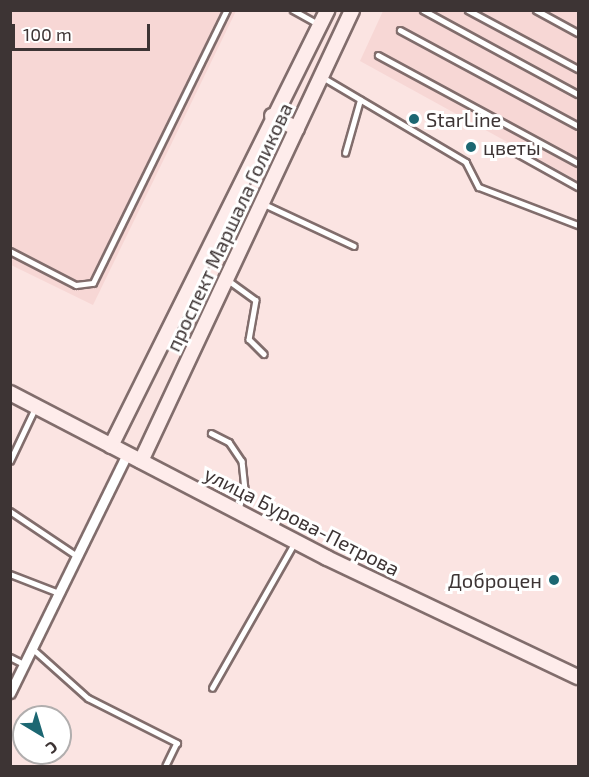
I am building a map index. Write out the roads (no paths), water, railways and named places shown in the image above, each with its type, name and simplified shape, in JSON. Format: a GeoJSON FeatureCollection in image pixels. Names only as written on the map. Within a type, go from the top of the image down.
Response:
{"type":"FeatureCollection","features":[{"type":"Feature","properties":{"kind":"main road","name":"проспект Маршала Голикова"},"geometry":{"type":"LineString","coordinates":[[111,446],[272,116],[327,10]]}},
{"type":"Feature","properties":{"kind":"main road","name":"проспект Маршала Голикова"},"geometry":{"type":"LineString","coordinates":[[141,461],[261,203],[323,77],[352,10]]}},
{"type":"Feature","properties":{"kind":"main road"},"geometry":{"type":"LineString","coordinates":[[272,116],[297,129]]}},
{"type":"Feature","properties":{"kind":"main road","name":"улица Бурова-Петрова"},"geometry":{"type":"LineString","coordinates":[[10,393],[35,408],[239,509],[296,540],[579,677]]}},
{"type":"Feature","properties":{"kind":"street"},"geometry":{"type":"LineString","coordinates":[[10,693],[127,454]]}},
{"type":"Feature","properties":{"kind":"lane"},"geometry":{"type":"LineString","coordinates":[[10,251],[76,285],[93,283],[227,10]]}},
{"type":"Feature","properties":{"kind":"lane"},"geometry":{"type":"LineString","coordinates":[[293,10],[320,25]]}},
{"type":"Feature","properties":{"kind":"lane"},"geometry":{"type":"LineString","coordinates":[[423,10],[579,94]]}},
{"type":"Feature","properties":{"kind":"lane"},"geometry":{"type":"LineString","coordinates":[[468,10],[579,69]]}},
{"type":"Feature","properties":{"kind":"lane"},"geometry":{"type":"LineString","coordinates":[[536,10],[579,33]]}},
{"type":"Feature","properties":{"kind":"lane"},"geometry":{"type":"LineString","coordinates":[[400,30],[579,126]]}},
{"type":"Feature","properties":{"kind":"lane"},"geometry":{"type":"LineString","coordinates":[[378,55],[579,163]]}},
{"type":"Feature","properties":{"kind":"lane"},"geometry":{"type":"LineString","coordinates":[[323,77],[466,162],[479,187],[579,225]]}},
{"type":"Feature","properties":{"kind":"lane"},"geometry":{"type":"LineString","coordinates":[[345,153],[360,100]]}},
{"type":"Feature","properties":{"kind":"lane"},"geometry":{"type":"LineString","coordinates":[[517,153],[579,187]]}},
{"type":"Feature","properties":{"kind":"lane"},"geometry":{"type":"LineString","coordinates":[[261,203],[354,246]]}},
{"type":"Feature","properties":{"kind":"lane"},"geometry":{"type":"LineString","coordinates":[[226,279],[256,300],[249,339],[264,354]]}},
{"type":"Feature","properties":{"kind":"lane"},"geometry":{"type":"LineString","coordinates":[[10,461],[35,408]]}},
{"type":"Feature","properties":{"kind":"lane"},"geometry":{"type":"LineString","coordinates":[[211,433],[229,442],[242,460],[245,488],[239,509]]}},
{"type":"Feature","properties":{"kind":"lane"},"geometry":{"type":"LineString","coordinates":[[10,511],[77,556]]}},
{"type":"Feature","properties":{"kind":"lane"},"geometry":{"type":"LineString","coordinates":[[212,688],[296,540]]}},
{"type":"Feature","properties":{"kind":"lane"},"geometry":{"type":"LineString","coordinates":[[10,574],[59,593]]}},
{"type":"Feature","properties":{"kind":"lane"},"geometry":{"type":"LineString","coordinates":[[32,648],[88,698],[177,743],[166,766]]}},
{"type":"Feature","properties":{"kind":"lane"},"geometry":{"type":"LineString","coordinates":[[10,657],[24,664]]}},
{"type":"Feature","properties":{"kind":"place","name":"StarLine"},"geometry":{"type":"Point","coordinates":[414,119]}},
{"type":"Feature","properties":{"kind":"place","name":"цветы"},"geometry":{"type":"Point","coordinates":[471,147]}},
{"type":"Feature","properties":{"kind":"place","name":"Доброцен"},"geometry":{"type":"Point","coordinates":[554,580]}}]}
